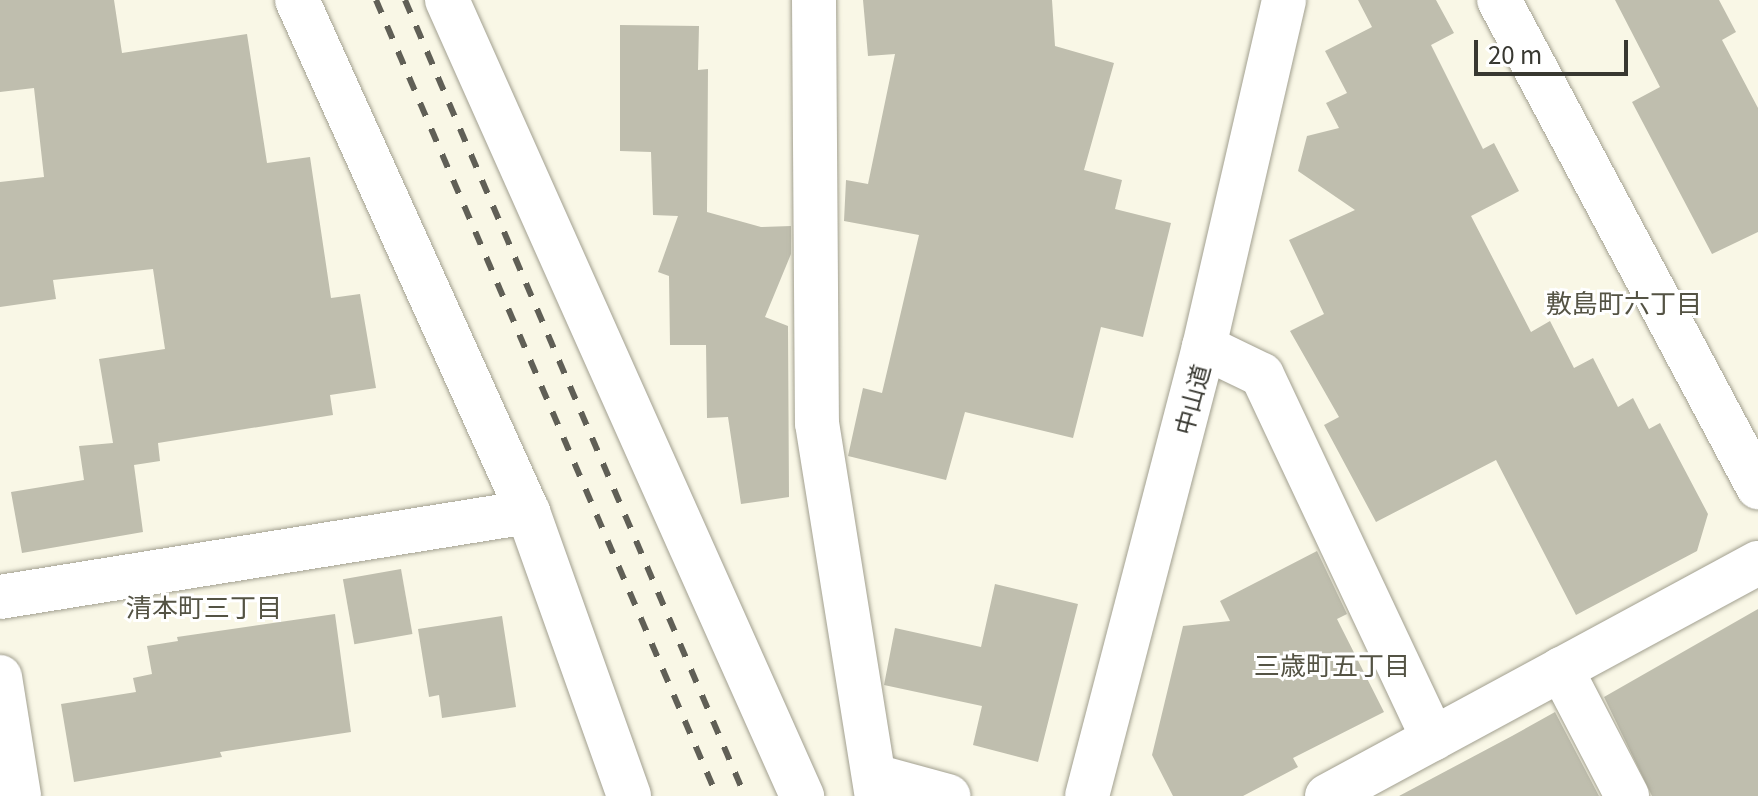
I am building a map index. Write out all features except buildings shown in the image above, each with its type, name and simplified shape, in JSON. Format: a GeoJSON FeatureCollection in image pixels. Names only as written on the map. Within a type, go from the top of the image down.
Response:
{"type":"FeatureCollection","features":[{"type":"Feature","properties":{"kind":"street"},"geometry":{"type":"LineString","coordinates":[[297,0],[528,512],[629,796]]}},
{"type":"Feature","properties":{"kind":"street"},"geometry":{"type":"LineString","coordinates":[[447,0],[802,796]]}},
{"type":"Feature","properties":{"kind":"street"},"geometry":{"type":"LineString","coordinates":[[814,0],[817,423],[877,786],[948,796]]}},
{"type":"Feature","properties":{"kind":"street","name":"中山道"},"geometry":{"type":"LineString","coordinates":[[1087,796],[1204,347],[1284,0]]}},
{"type":"Feature","properties":{"kind":"street"},"geometry":{"type":"LineString","coordinates":[[1499,0],[1758,487]]}},
{"type":"Feature","properties":{"kind":"street"},"geometry":{"type":"LineString","coordinates":[[1204,347],[1262,375],[1433,739]]}},
{"type":"Feature","properties":{"kind":"street"},"geometry":{"type":"LineString","coordinates":[[0,597],[528,512]]}},
{"type":"Feature","properties":{"kind":"street"},"geometry":{"type":"LineString","coordinates":[[1350,791],[1433,739],[1758,563]]}},
{"type":"Feature","properties":{"kind":"street"},"geometry":{"type":"LineString","coordinates":[[1561,669],[1627,796]]}},
{"type":"Feature","properties":{"kind":"street"},"geometry":{"type":"LineString","coordinates":[[0,677],[19,796]]}},
{"type":"Feature","properties":{"kind":"railway"},"geometry":{"type":"LineString","coordinates":[[376,0],[717,796]]}},
{"type":"Feature","properties":{"kind":"railway"},"geometry":{"type":"LineString","coordinates":[[405,0],[745,796]]}},
{"type":"Feature","properties":{"kind":"district","name":"敷島町六丁目"},"geometry":{"type":"Point","coordinates":[1624,302]}},
{"type":"Feature","properties":{"kind":"district","name":"清本町三丁目"},"geometry":{"type":"Point","coordinates":[204,606]}},
{"type":"Feature","properties":{"kind":"district","name":"三歳町五丁目"},"geometry":{"type":"Point","coordinates":[1332,664]}}]}
